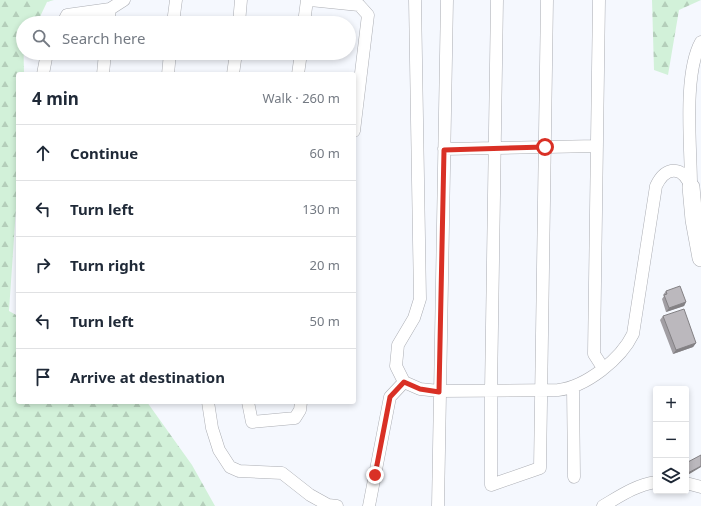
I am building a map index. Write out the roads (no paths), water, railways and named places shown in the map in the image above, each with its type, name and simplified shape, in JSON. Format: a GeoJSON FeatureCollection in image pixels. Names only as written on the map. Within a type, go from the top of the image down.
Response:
{"type":"FeatureCollection","features":[{"type":"Feature","properties":{"kind":"street"},"geometry":{"type":"LineString","coordinates":[[67,16],[110,9],[124,0]]}},
{"type":"Feature","properties":{"kind":"street"},"geometry":{"type":"LineString","coordinates":[[174,16],[176,0]]}},
{"type":"Feature","properties":{"kind":"street"},"geometry":{"type":"LineString","coordinates":[[240,16],[242,0]]}},
{"type":"Feature","properties":{"kind":"street"},"geometry":{"type":"LineString","coordinates":[[305,16],[307,0]]}},
{"type":"Feature","properties":{"kind":"street"},"geometry":{"type":"LineString","coordinates":[[310,0],[359,2],[368,15],[356,114]]}},
{"type":"Feature","properties":{"kind":"street"},"geometry":{"type":"LineString","coordinates":[[415,0],[420,299],[414,318],[398,345],[396,366],[404,382],[420,389],[439,392],[541,390],[573,387],[586,380],[622,352],[632,334],[656,186],[661,176],[669,171],[680,172],[688,177],[691,187]]}},
{"type":"Feature","properties":{"kind":"street"},"geometry":{"type":"LineString","coordinates":[[438,506],[446,0]]}},
{"type":"Feature","properties":{"kind":"street"},"geometry":{"type":"LineString","coordinates":[[497,0],[491,391],[492,485],[540,468],[548,0]]}},
{"type":"Feature","properties":{"kind":"street"},"geometry":{"type":"LineString","coordinates":[[599,0],[594,354],[603,368]]}},
{"type":"Feature","properties":{"kind":"street"},"geometry":{"type":"LineString","coordinates":[[109,16],[110,9]]}},
{"type":"Feature","properties":{"kind":"street"},"geometry":{"type":"LineString","coordinates":[[701,42],[696,50],[690,77],[691,187],[694,220],[701,258]]}},
{"type":"Feature","properties":{"kind":"street"},"geometry":{"type":"LineString","coordinates":[[43,72],[46,60]]}},
{"type":"Feature","properties":{"kind":"street"},"geometry":{"type":"LineString","coordinates":[[103,72],[104,60]]}},
{"type":"Feature","properties":{"kind":"street"},"geometry":{"type":"LineString","coordinates":[[168,72],[169,60]]}},
{"type":"Feature","properties":{"kind":"street"},"geometry":{"type":"LineString","coordinates":[[233,72],[235,60]]}},
{"type":"Feature","properties":{"kind":"street"},"geometry":{"type":"LineString","coordinates":[[298,72],[300,60]]}},
{"type":"Feature","properties":{"kind":"street"},"geometry":{"type":"LineString","coordinates":[[444,150],[597,146]]}},
{"type":"Feature","properties":{"kind":"street"},"geometry":{"type":"LineString","coordinates":[[369,506],[390,397],[404,382]]}},
{"type":"Feature","properties":{"kind":"street"},"geometry":{"type":"LineString","coordinates":[[573,387],[574,477]]}},
{"type":"Feature","properties":{"kind":"street"},"geometry":{"type":"LineString","coordinates":[[208,404],[212,428],[219,450],[230,467],[239,471],[282,473],[310,495],[328,505],[337,506]]}},
{"type":"Feature","properties":{"kind":"street"},"geometry":{"type":"LineString","coordinates":[[248,404],[252,422],[295,418],[300,410],[301,404]]}},
{"type":"Feature","properties":{"kind":"street"},"geometry":{"type":"LineString","coordinates":[[603,506],[632,489],[653,483]]}},
{"type":"Feature","properties":{"kind":"street"},"geometry":{"type":"LineString","coordinates":[[689,484],[701,487]]}}]}
